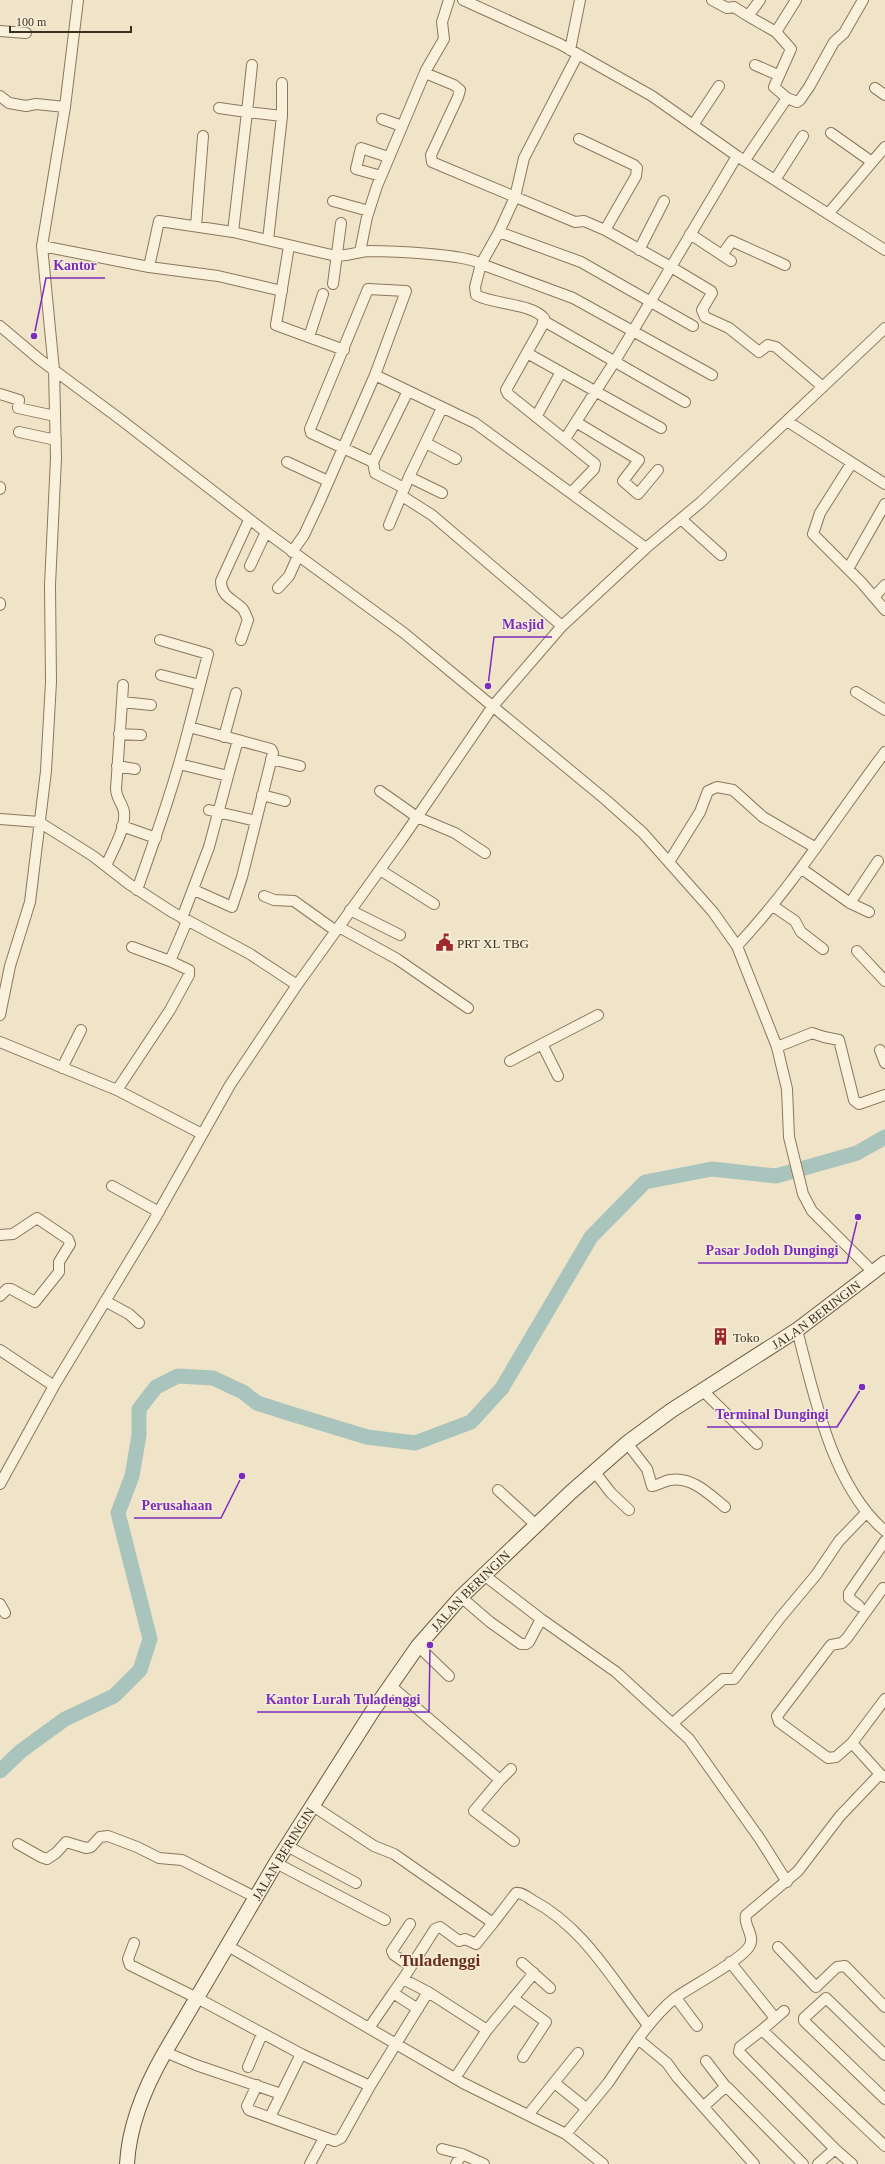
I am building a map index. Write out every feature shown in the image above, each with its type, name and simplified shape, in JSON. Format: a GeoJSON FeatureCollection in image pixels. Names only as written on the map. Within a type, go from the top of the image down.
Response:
{"type":"FeatureCollection","features":[{"type":"Feature","properties":{"kind":"street"},"geometry":{"type":"LineString","coordinates":[[0,1015],[10,966],[30,902],[46,771],[51,690],[50,585],[56,440],[54,370],[42,246],[65,107],[78,0]]}},
{"type":"Feature","properties":{"kind":"street"},"geometry":{"type":"LineString","coordinates":[[360,252],[369,212],[388,157],[425,73],[444,39],[442,22],[449,0]]}},
{"type":"Feature","properties":{"kind":"street"},"geometry":{"type":"LineString","coordinates":[[463,0],[574,52],[652,96],[741,158],[885,250]]}},
{"type":"Feature","properties":{"kind":"street"},"geometry":{"type":"LineString","coordinates":[[580,0],[574,52],[524,158],[515,197],[499,232],[481,264],[475,287],[476,295],[540,313],[544,321],[684,402]]}},
{"type":"Feature","properties":{"kind":"street"},"geometry":{"type":"LineString","coordinates":[[713,0],[727,8],[734,7],[776,32],[791,49],[778,75],[774,87],[794,102],[800,100],[834,42],[844,32],[863,0]]}},
{"type":"Feature","properties":{"kind":"street"},"geometry":{"type":"LineString","coordinates":[[748,16],[760,0]]}},
{"type":"Feature","properties":{"kind":"street"},"geometry":{"type":"LineString","coordinates":[[776,32],[796,0]]}},
{"type":"Feature","properties":{"kind":"street"},"geometry":{"type":"LineString","coordinates":[[0,31],[26,33]]}},
{"type":"Feature","properties":{"kind":"street"},"geometry":{"type":"LineString","coordinates":[[233,232],[252,65]]}},
{"type":"Feature","properties":{"kind":"street"},"geometry":{"type":"LineString","coordinates":[[755,65],[778,75]]}},
{"type":"Feature","properties":{"kind":"street"},"geometry":{"type":"LineString","coordinates":[[425,73],[458,87],[460,92],[431,155],[432,162],[575,222],[584,221],[605,230],[639,250],[671,266],[711,290],[712,293],[702,310],[705,316],[729,328],[759,352],[768,345],[776,347],[823,387]]}},
{"type":"Feature","properties":{"kind":"street"},"geometry":{"type":"LineString","coordinates":[[268,240],[282,116],[282,84]]}},
{"type":"Feature","properties":{"kind":"street"},"geometry":{"type":"LineString","coordinates":[[693,125],[719,86]]}},
{"type":"Feature","properties":{"kind":"street"},"geometry":{"type":"LineString","coordinates":[[875,88],[885,96]]}},
{"type":"Feature","properties":{"kind":"street"},"geometry":{"type":"LineString","coordinates":[[0,96],[9,103],[26,106],[36,104],[65,107]]}},
{"type":"Feature","properties":{"kind":"street"},"geometry":{"type":"LineString","coordinates":[[565,439],[652,301],[690,234],[741,158],[787,98]]}},
{"type":"Feature","properties":{"kind":"street"},"geometry":{"type":"LineString","coordinates":[[219,108],[282,116]]}},
{"type":"Feature","properties":{"kind":"street"},"geometry":{"type":"LineString","coordinates":[[382,119],[402,126]]}},
{"type":"Feature","properties":{"kind":"street"},"geometry":{"type":"LineString","coordinates":[[831,133],[872,162]]}},
{"type":"Feature","properties":{"kind":"street"},"geometry":{"type":"LineString","coordinates":[[196,226],[203,136]]}},
{"type":"Feature","properties":{"kind":"street"},"geometry":{"type":"LineString","coordinates":[[775,180],[803,136]]}},
{"type":"Feature","properties":{"kind":"street"},"geometry":{"type":"LineString","coordinates":[[579,139],[634,164],[637,168],[636,176],[605,230]]}},
{"type":"Feature","properties":{"kind":"street"},"geometry":{"type":"LineString","coordinates":[[381,176],[356,169],[361,148],[388,157]]}},
{"type":"Feature","properties":{"kind":"street"},"geometry":{"type":"LineString","coordinates":[[828,214],[885,148]]}},
{"type":"Feature","properties":{"kind":"street"},"geometry":{"type":"LineString","coordinates":[[334,201],[369,212]]}},
{"type":"Feature","properties":{"kind":"street"},"geometry":{"type":"LineString","coordinates":[[639,250],[664,201]]}},
{"type":"Feature","properties":{"kind":"street"},"geometry":{"type":"LineString","coordinates":[[149,267],[159,221],[233,232],[336,256],[348,256],[360,252],[431,255],[467,259],[572,298],[712,375]]}},
{"type":"Feature","properties":{"kind":"street"},"geometry":{"type":"LineString","coordinates":[[333,284],[341,223]]}},
{"type":"Feature","properties":{"kind":"street"},"geometry":{"type":"LineString","coordinates":[[499,232],[581,262],[652,301],[693,326]]}},
{"type":"Feature","properties":{"kind":"street"},"geometry":{"type":"LineString","coordinates":[[690,234],[726,258],[732,241],[785,265]]}},
{"type":"Feature","properties":{"kind":"street"},"geometry":{"type":"LineString","coordinates":[[42,246],[149,267],[218,276],[282,291]]}},
{"type":"Feature","properties":{"kind":"street"},"geometry":{"type":"LineString","coordinates":[[289,246],[276,325],[344,350]]}},
{"type":"Feature","properties":{"kind":"street"},"geometry":{"type":"LineString","coordinates":[[278,588],[289,576],[295,554],[343,448],[375,375],[406,291],[368,289],[310,429],[311,433],[343,448],[373,462]]}},
{"type":"Feature","properties":{"kind":"street"},"geometry":{"type":"LineString","coordinates":[[309,338],[323,294]]}},
{"type":"Feature","properties":{"kind":"street"},"geometry":{"type":"LineString","coordinates":[[544,321],[506,390],[508,394],[595,464],[594,469],[572,493]]}},
{"type":"Feature","properties":{"kind":"street"},"geometry":{"type":"LineString","coordinates":[[0,326],[54,370],[120,418],[250,520],[404,633],[644,833],[713,912],[737,946],[777,1047],[787,1089],[789,1137],[803,1194],[812,1211],[873,1272]]}},
{"type":"Feature","properties":{"kind":"street"},"geometry":{"type":"LineString","coordinates":[[0,1484],[54,1386],[159,1212],[230,1086],[297,985],[380,870],[493,706],[562,626],[646,548],[681,519],[885,328]]}},
{"type":"Feature","properties":{"kind":"street"},"geometry":{"type":"LineString","coordinates":[[36,356],[48,353],[52,343]]}},
{"type":"Feature","properties":{"kind":"street"},"geometry":{"type":"LineString","coordinates":[[527,353],[661,428]]}},
{"type":"Feature","properties":{"kind":"street"},"geometry":{"type":"LineString","coordinates":[[536,417],[560,372]]}},
{"type":"Feature","properties":{"kind":"street"},"geometry":{"type":"LineString","coordinates":[[375,375],[475,423],[646,548]]}},
{"type":"Feature","properties":{"kind":"street"},"geometry":{"type":"LineString","coordinates":[[408,391],[373,462],[375,473],[403,492],[432,515],[562,626]]}},
{"type":"Feature","properties":{"kind":"street"},"geometry":{"type":"LineString","coordinates":[[0,395],[19,400],[18,408],[55,416]]}},
{"type":"Feature","properties":{"kind":"street"},"geometry":{"type":"LineString","coordinates":[[389,525],[409,477],[442,408]]}},
{"type":"Feature","properties":{"kind":"street"},"geometry":{"type":"LineString","coordinates":[[787,421],[851,464],[885,484]]}},
{"type":"Feature","properties":{"kind":"street"},"geometry":{"type":"LineString","coordinates":[[576,422],[639,460],[624,481],[638,494],[658,470]]}},
{"type":"Feature","properties":{"kind":"street"},"geometry":{"type":"LineString","coordinates":[[19,432],[56,440]]}},
{"type":"Feature","properties":{"kind":"street"},"geometry":{"type":"LineString","coordinates":[[426,443],[456,459]]}},
{"type":"Feature","properties":{"kind":"street"},"geometry":{"type":"LineString","coordinates":[[287,462],[328,481]]}},
{"type":"Feature","properties":{"kind":"street"},"geometry":{"type":"LineString","coordinates":[[851,464],[820,513],[813,534],[848,569],[885,610]]}},
{"type":"Feature","properties":{"kind":"street"},"geometry":{"type":"LineString","coordinates":[[409,477],[442,493]]}},
{"type":"Feature","properties":{"kind":"street"},"geometry":{"type":"LineString","coordinates":[[848,569],[885,504]]}},
{"type":"Feature","properties":{"kind":"street"},"geometry":{"type":"LineString","coordinates":[[681,519],[721,555]]}},
{"type":"Feature","properties":{"kind":"street"},"geometry":{"type":"LineString","coordinates":[[241,640],[248,620],[243,609],[230,600],[221,590],[221,581],[250,520]]}},
{"type":"Feature","properties":{"kind":"street"},"geometry":{"type":"LineString","coordinates":[[250,566],[266,532]]}},
{"type":"Feature","properties":{"kind":"street"},"geometry":{"type":"LineString","coordinates":[[874,597],[885,585]]}},
{"type":"Feature","properties":{"kind":"street"},"geometry":{"type":"LineString","coordinates":[[137,890],[156,838],[179,764],[207,653],[160,640]]}},
{"type":"Feature","properties":{"kind":"street"},"geometry":{"type":"LineString","coordinates":[[161,675],[200,685]]}},
{"type":"Feature","properties":{"kind":"street"},"geometry":{"type":"LineString","coordinates":[[106,866],[122,826],[124,812],[116,796],[123,685]]}},
{"type":"Feature","properties":{"kind":"street"},"geometry":{"type":"LineString","coordinates":[[856,692],[885,710]]}},
{"type":"Feature","properties":{"kind":"street"},"geometry":{"type":"LineString","coordinates":[[224,737],[236,693]]}},
{"type":"Feature","properties":{"kind":"street"},"geometry":{"type":"LineString","coordinates":[[122,702],[151,705]]}},
{"type":"Feature","properties":{"kind":"street"},"geometry":{"type":"LineString","coordinates":[[189,727],[270,749],[273,753],[242,877],[232,907],[194,890]]}},
{"type":"Feature","properties":{"kind":"street"},"geometry":{"type":"LineString","coordinates":[[119,734],[141,735]]}},
{"type":"Feature","properties":{"kind":"street"},"geometry":{"type":"LineString","coordinates":[[170,961],[178,947],[185,914],[194,890],[214,811],[228,776],[238,740]]}},
{"type":"Feature","properties":{"kind":"street"},"geometry":{"type":"LineString","coordinates":[[737,946],[773,906],[802,869],[849,800],[885,752]]}},
{"type":"Feature","properties":{"kind":"street"},"geometry":{"type":"LineString","coordinates":[[272,759],[300,766]]}},
{"type":"Feature","properties":{"kind":"street"},"geometry":{"type":"LineString","coordinates":[[179,764],[228,776]]}},
{"type":"Feature","properties":{"kind":"street"},"geometry":{"type":"LineString","coordinates":[[117,766],[135,769]]}},
{"type":"Feature","properties":{"kind":"street"},"geometry":{"type":"LineString","coordinates":[[669,862],[700,812],[708,791],[717,787],[733,790],[763,817],[816,848]]}},
{"type":"Feature","properties":{"kind":"street"},"geometry":{"type":"LineString","coordinates":[[380,791],[417,817],[455,833],[485,853]]}},
{"type":"Feature","properties":{"kind":"street"},"geometry":{"type":"LineString","coordinates":[[262,795],[285,800]]}},
{"type":"Feature","properties":{"kind":"street"},"geometry":{"type":"LineString","coordinates":[[214,811],[256,821]]}},
{"type":"Feature","properties":{"kind":"street"},"geometry":{"type":"LineString","coordinates":[[0,818],[39,822],[93,856],[137,890],[185,914],[297,985]]}},
{"type":"Feature","properties":{"kind":"street"},"geometry":{"type":"LineString","coordinates":[[122,826],[156,838]]}},
{"type":"Feature","properties":{"kind":"street"},"geometry":{"type":"LineString","coordinates":[[850,903],[878,861]]}},
{"type":"Feature","properties":{"kind":"street"},"geometry":{"type":"LineString","coordinates":[[802,869],[850,903],[869,912]]}},
{"type":"Feature","properties":{"kind":"street"},"geometry":{"type":"LineString","coordinates":[[380,870],[434,904]]}},
{"type":"Feature","properties":{"kind":"street"},"geometry":{"type":"LineString","coordinates":[[264,896],[274,900],[294,901],[337,929],[397,959],[468,1008]]}},
{"type":"Feature","properties":{"kind":"street"},"geometry":{"type":"LineString","coordinates":[[773,906],[795,921],[801,932],[823,949]]}},
{"type":"Feature","properties":{"kind":"street"},"geometry":{"type":"LineString","coordinates":[[350,910],[400,935]]}},
{"type":"Feature","properties":{"kind":"street"},"geometry":{"type":"LineString","coordinates":[[117,1090],[170,1010],[188,975],[188,970],[170,961],[132,947]]}},
{"type":"Feature","properties":{"kind":"street"},"geometry":{"type":"LineString","coordinates":[[857,951],[885,981]]}},
{"type":"Feature","properties":{"kind":"street"},"geometry":{"type":"LineString","coordinates":[[510,1060],[598,1015]]}},
{"type":"Feature","properties":{"kind":"street"},"geometry":{"type":"LineString","coordinates":[[62,1068],[81,1030]]}},
{"type":"Feature","properties":{"kind":"street"},"geometry":{"type":"LineString","coordinates":[[777,1047],[812,1033],[824,1038],[839,1040],[854,1100],[859,1104],[885,1095]]}},
{"type":"Feature","properties":{"kind":"street"},"geometry":{"type":"LineString","coordinates":[[0,1042],[117,1090],[202,1134]]}},
{"type":"Feature","properties":{"kind":"street"},"geometry":{"type":"LineString","coordinates":[[542,1044],[558,1076]]}},
{"type":"Feature","properties":{"kind":"street"},"geometry":{"type":"LineString","coordinates":[[880,1050],[885,1063]]}},
{"type":"Feature","properties":{"kind":"street"},"geometry":{"type":"LineString","coordinates":[[112,1186],[159,1212]]}},
{"type":"Feature","properties":{"kind":"street"},"geometry":{"type":"LineString","coordinates":[[0,1235],[13,1234],[37,1218],[68,1239],[70,1244],[59,1262],[59,1272],[35,1302],[11,1289],[7,1289],[0,1296]]}},
{"type":"Feature","properties":{"kind":"street","name":"JALAN BERINGIN"},"geometry":{"type":"LineString","coordinates":[[127,2164],[128,2149],[133,2127],[151,2079],[165,2052],[276,1863],[418,1646],[461,1597],[536,1525],[627,1444],[702,1390],[797,1330],[885,1264]]}},
{"type":"Feature","properties":{"kind":"street"},"geometry":{"type":"LineString","coordinates":[[105,1301],[129,1314],[139,1323]]}},
{"type":"Feature","properties":{"kind":"street"},"geometry":{"type":"LineString","coordinates":[[797,1330],[814,1395],[844,1476],[866,1513],[885,1530]]}},
{"type":"Feature","properties":{"kind":"street"},"geometry":{"type":"LineString","coordinates":[[0,1350],[54,1386]]}},
{"type":"Feature","properties":{"kind":"street"},"geometry":{"type":"LineString","coordinates":[[702,1390],[757,1444]]}},
{"type":"Feature","properties":{"kind":"street"},"geometry":{"type":"LineString","coordinates":[[627,1444],[647,1469],[650,1484],[652,1486],[670,1480],[685,1480],[708,1494],[725,1507]]}},
{"type":"Feature","properties":{"kind":"street"},"geometry":{"type":"LineString","coordinates":[[594,1472],[611,1493],[629,1510]]}},
{"type":"Feature","properties":{"kind":"street"},"geometry":{"type":"LineString","coordinates":[[498,1490],[536,1525]]}},
{"type":"Feature","properties":{"kind":"street"},"geometry":{"type":"LineString","coordinates":[[673,1723],[723,1680],[734,1679],[780,1618],[816,1575],[839,1541],[866,1513]]}},
{"type":"Feature","properties":{"kind":"street"},"geometry":{"type":"LineString","coordinates":[[859,1606],[849,1598],[849,1593],[885,1541]]}},
{"type":"Feature","properties":{"kind":"street"},"geometry":{"type":"LineString","coordinates":[[484,1575],[541,1619],[616,1672],[689,1739],[760,1839],[787,1882]]}},
{"type":"Feature","properties":{"kind":"street"},"geometry":{"type":"LineString","coordinates":[[882,1588],[847,1638],[842,1643],[831,1645],[777,1716],[779,1722],[828,1758],[836,1757],[852,1743],[885,1699]]}},
{"type":"Feature","properties":{"kind":"street"},"geometry":{"type":"LineString","coordinates":[[461,1597],[490,1622],[521,1644],[526,1644],[529,1642],[541,1619]]}},
{"type":"Feature","properties":{"kind":"street"},"geometry":{"type":"LineString","coordinates":[[418,1646],[449,1676]]}},
{"type":"Feature","properties":{"kind":"street"},"geometry":{"type":"LineString","coordinates":[[391,1686],[500,1780]]}},
{"type":"Feature","properties":{"kind":"street"},"geometry":{"type":"LineString","coordinates":[[566,2134],[608,2083],[648,2025],[676,1998],[730,1962],[750,1945],[751,1938],[746,1923],[746,1915],[787,1882],[840,1816],[882,1775],[852,1743]]}},
{"type":"Feature","properties":{"kind":"street"},"geometry":{"type":"LineString","coordinates":[[511,1769],[474,1810],[514,1841]]}},
{"type":"Feature","properties":{"kind":"street"},"geometry":{"type":"LineString","coordinates":[[313,1806],[374,1846],[394,1854],[493,1923]]}},
{"type":"Feature","properties":{"kind":"street"},"geometry":{"type":"LineString","coordinates":[[18,1844],[47,1859],[56,1853],[66,1842],[86,1848],[91,1847],[100,1837],[108,1836],[137,1847],[159,1858],[182,1860],[255,1897]]}},
{"type":"Feature","properties":{"kind":"street"},"geometry":{"type":"LineString","coordinates":[[287,1846],[356,1883]]}},
{"type":"Feature","properties":{"kind":"street"},"geometry":{"type":"LineString","coordinates":[[276,1863],[385,1920]]}},
{"type":"Feature","properties":{"kind":"street"},"geometry":{"type":"LineString","coordinates":[[369,2028],[436,1928],[440,1927],[459,1941],[465,1939],[476,1944],[516,1893],[521,1893],[542,1904],[585,1940],[648,2025]]}},
{"type":"Feature","properties":{"kind":"street"},"geometry":{"type":"LineString","coordinates":[[410,1924],[392,1951],[394,1955],[410,1966]]}},
{"type":"Feature","properties":{"kind":"street"},"geometry":{"type":"LineString","coordinates":[[134,1943],[128,1959],[130,1965],[197,1998],[301,2054],[370,2086]]}},
{"type":"Feature","properties":{"kind":"street"},"geometry":{"type":"LineString","coordinates":[[228,1946],[455,2078],[566,2134],[603,2164]]}},
{"type":"Feature","properties":{"kind":"street"},"geometry":{"type":"LineString","coordinates":[[778,1947],[826,1998],[885,2055]]}},
{"type":"Feature","properties":{"kind":"street"},"geometry":{"type":"LineString","coordinates":[[730,1962],[775,2018]]}},
{"type":"Feature","properties":{"kind":"street"},"geometry":{"type":"LineString","coordinates":[[522,1963],[550,1988]]}},
{"type":"Feature","properties":{"kind":"street"},"geometry":{"type":"LineString","coordinates":[[816,1987],[837,1967],[844,1965],[885,2007]]}},
{"type":"Feature","properties":{"kind":"street"},"geometry":{"type":"LineString","coordinates":[[455,2078],[487,2030],[534,1973]]}},
{"type":"Feature","properties":{"kind":"street"},"geometry":{"type":"LineString","coordinates":[[403,1979],[428,1992],[487,2030]]}},
{"type":"Feature","properties":{"kind":"street"},"geometry":{"type":"LineString","coordinates":[[257,2084],[247,2108],[324,2138],[335,2141],[340,2139],[370,2086],[428,1992]]}},
{"type":"Feature","properties":{"kind":"street"},"geometry":{"type":"LineString","coordinates":[[393,1993],[418,2009]]}},
{"type":"Feature","properties":{"kind":"street"},"geometry":{"type":"LineString","coordinates":[[513,1998],[546,2022],[523,2057]]}},
{"type":"Feature","properties":{"kind":"street"},"geometry":{"type":"LineString","coordinates":[[676,1998],[697,2026]]}},
{"type":"Feature","properties":{"kind":"street"},"geometry":{"type":"LineString","coordinates":[[826,1998],[804,2018],[804,2021],[885,2099]]}},
{"type":"Feature","properties":{"kind":"street"},"geometry":{"type":"LineString","coordinates":[[784,2011],[740,2048],[740,2052],[852,2164]]}},
{"type":"Feature","properties":{"kind":"street"},"geometry":{"type":"LineString","coordinates":[[762,2030],[885,2146]]}},
{"type":"Feature","properties":{"kind":"street"},"geometry":{"type":"LineString","coordinates":[[248,2067],[262,2034]]}},
{"type":"Feature","properties":{"kind":"street"},"geometry":{"type":"LineString","coordinates":[[638,2039],[667,2063],[677,2077],[754,2164]]}},
{"type":"Feature","properties":{"kind":"street"},"geometry":{"type":"LineString","coordinates":[[165,2052],[196,2065],[257,2084],[281,2094]]}},
{"type":"Feature","properties":{"kind":"street"},"geometry":{"type":"LineString","coordinates":[[528,2115],[556,2084],[578,2053]]}},
{"type":"Feature","properties":{"kind":"street"},"geometry":{"type":"LineString","coordinates":[[270,2117],[301,2054]]}},
{"type":"Feature","properties":{"kind":"street"},"geometry":{"type":"LineString","coordinates":[[706,2061],[726,2087],[802,2164]]}},
{"type":"Feature","properties":{"kind":"street"},"geometry":{"type":"LineString","coordinates":[[556,2084],[587,2108]]}},
{"type":"Feature","properties":{"kind":"street"},"geometry":{"type":"LineString","coordinates":[[704,2106],[726,2087]]}},
{"type":"Feature","properties":{"kind":"street"},"geometry":{"type":"LineString","coordinates":[[310,2164],[324,2138]]}},
{"type":"Feature","properties":{"kind":"street"},"geometry":{"type":"LineString","coordinates":[[818,2164],[835,2148]]}},
{"type":"Feature","properties":{"kind":"street"},"geometry":{"type":"LineString","coordinates":[[442,2149],[462,2154],[484,2164]]}},
{"type":"Feature","properties":{"kind":"street"},"geometry":{"type":"LineString","coordinates":[[456,2164],[462,2154]]}},
{"type":"Feature","properties":{"kind":"waterway"},"geometry":{"type":"LineString","coordinates":[[0,1771],[21,1751],[65,1719],[114,1696],[140,1670],[150,1639],[118,1513],[132,1476],[139,1435],[139,1409],[156,1387],[178,1376],[213,1378],[243,1392],[257,1403],[367,1437],[415,1443],[471,1422],[502,1388],[591,1237],[645,1182],[712,1169],[776,1176],[857,1153],[885,1137]]}},
{"type":"Feature","properties":{"kind":"place","name":"Kantor"},"geometry":{"type":"Point","coordinates":[34,336]}},
{"type":"Feature","properties":{"kind":"place","name":"Masjid"},"geometry":{"type":"Point","coordinates":[488,686]}},
{"type":"Feature","properties":{"kind":"place","name":"PRT XL TBG"},"geometry":{"type":"Point","coordinates":[444,943]}},
{"type":"Feature","properties":{"kind":"place","name":"Pasar Jodoh Dungingi"},"geometry":{"type":"Point","coordinates":[858,1217]}},
{"type":"Feature","properties":{"kind":"place","name":"Toko"},"geometry":{"type":"Point","coordinates":[720,1337]}},
{"type":"Feature","properties":{"kind":"place","name":"Terminal Dungingi"},"geometry":{"type":"Point","coordinates":[862,1387]}},
{"type":"Feature","properties":{"kind":"place","name":"Perusahaan"},"geometry":{"type":"Point","coordinates":[242,1476]}},
{"type":"Feature","properties":{"kind":"place","name":"Kantor Lurah Tuladenggi"},"geometry":{"type":"Point","coordinates":[430,1645]}},
{"type":"Feature","properties":{"kind":"district","name":"Tuladenggi"},"geometry":{"type":"Point","coordinates":[440,1960]}}]}
